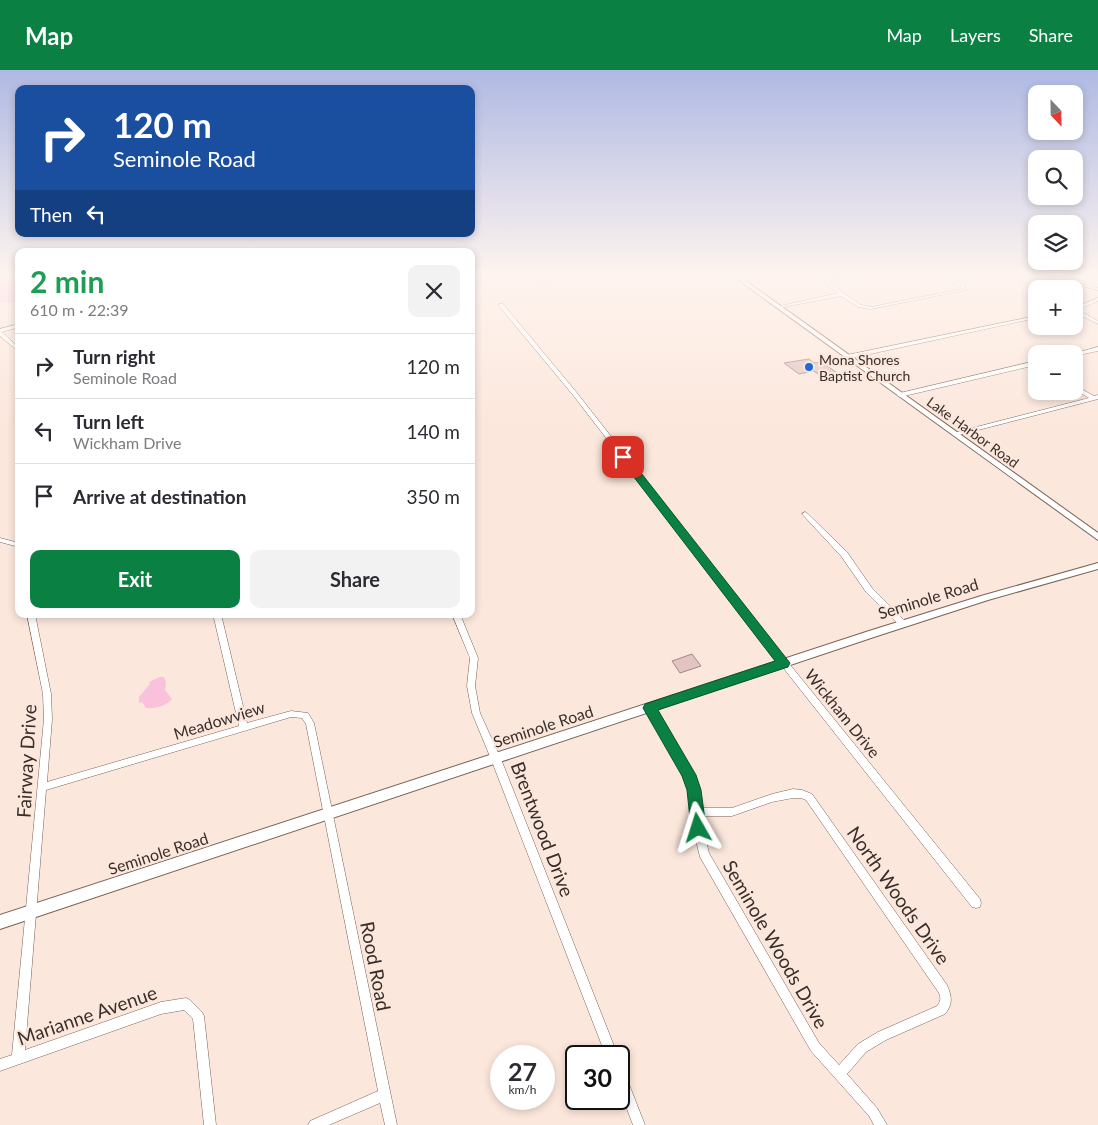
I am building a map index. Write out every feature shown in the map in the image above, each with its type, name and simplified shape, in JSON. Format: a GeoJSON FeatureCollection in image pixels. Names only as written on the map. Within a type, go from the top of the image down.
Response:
{"type":"FeatureCollection","features":[{"type":"Feature","properties":{"kind":"street","name":"Wickham Drive"},"geometry":{"type":"LineString","coordinates":[[518,325],[575,394],[784,663],[976,902]]}},
{"type":"Feature","properties":{"kind":"street","name":"Lake Harbor Road"},"geometry":{"type":"LineString","coordinates":[[803,325],[1098,537]]}},
{"type":"Feature","properties":{"kind":"street"},"geometry":{"type":"LineString","coordinates":[[847,357],[1001,325]]}},
{"type":"Feature","properties":{"kind":"street"},"geometry":{"type":"LineString","coordinates":[[15,326],[0,332],[15,347]]}},
{"type":"Feature","properties":{"kind":"street"},"geometry":{"type":"LineString","coordinates":[[1083,352],[1098,349]]}},
{"type":"Feature","properties":{"kind":"street"},"geometry":{"type":"LineString","coordinates":[[900,395],[1028,366]]}},
{"type":"Feature","properties":{"kind":"street"},"geometry":{"type":"LineString","coordinates":[[1083,392],[1096,398]]}},
{"type":"Feature","properties":{"kind":"street"},"geometry":{"type":"LineString","coordinates":[[954,434],[1096,398]]}},
{"type":"Feature","properties":{"kind":"street"},"geometry":{"type":"LineString","coordinates":[[805,514],[844,554],[869,590],[902,623]]}},
{"type":"Feature","properties":{"kind":"street"},"geometry":{"type":"LineString","coordinates":[[0,540],[15,544]]}},
{"type":"Feature","properties":{"kind":"street","name":"Seminole Road"},"geometry":{"type":"LineString","coordinates":[[0,922],[902,623],[1014,588],[1098,566]]}},
{"type":"Feature","properties":{"kind":"street","name":"Fairway Drive"},"geometry":{"type":"LineString","coordinates":[[18,1058],[43,787],[48,706],[32,618]]}},
{"type":"Feature","properties":{"kind":"street"},"geometry":{"type":"LineString","coordinates":[[218,618],[244,728]]}},
{"type":"Feature","properties":{"kind":"street","name":"Brentwood Drive"},"geometry":{"type":"LineString","coordinates":[[458,618],[474,658],[471,686],[476,713],[496,758],[608,1045]]}},
{"type":"Feature","properties":{"kind":"street","name":"Seminole Woods Drive"},"geometry":{"type":"LineString","coordinates":[[649,708],[689,775],[694,790],[704,854],[815,1047],[873,1112],[881,1125]]}},
{"type":"Feature","properties":{"kind":"street","name":"Meadowview"},"geometry":{"type":"LineString","coordinates":[[43,787],[291,714],[305,715],[310,723],[328,814]]}},
{"type":"Feature","properties":{"kind":"street","name":"North Woods Drive"},"geometry":{"type":"LineString","coordinates":[[696,812],[732,812],[789,793],[804,793],[809,797],[943,989],[947,998],[946,1005],[941,1010],[882,1036],[862,1048],[839,1074]]}},
{"type":"Feature","properties":{"kind":"street","name":"Rood Road"},"geometry":{"type":"LineString","coordinates":[[328,814],[390,1125]]}},
{"type":"Feature","properties":{"kind":"street","name":"Marianne Avenue"},"geometry":{"type":"LineString","coordinates":[[0,1065],[161,1008],[186,1004],[198,1016],[210,1125]]}},
{"type":"Feature","properties":{"kind":"street"},"geometry":{"type":"LineString","coordinates":[[314,1125],[384,1095]]}},
{"type":"Feature","properties":{"kind":"street"},"geometry":{"type":"LineString","coordinates":[[630,1102],[639,1125]]}},
{"type":"Feature","properties":{"kind":"shaded area"},"geometry":{"type":"Polygon","coordinates":[[[164,677],[166,682],[165,690],[172,699],[167,704],[146,708],[142,702],[139,703],[139,697],[150,684],[149,682],[164,677]]]}},
{"type":"Feature","properties":{"kind":"building","name":"Mona Shores Baptist Church"},"geometry":{"type":"Polygon","coordinates":[[[809,359],[814,363],[822,362],[837,373],[821,376],[814,371],[799,374],[784,363],[809,359]]]}},
{"type":"Feature","properties":{"kind":"building"},"geometry":{"type":"Polygon","coordinates":[[[692,654],[701,666],[680,673],[672,661],[692,654]]]}},
{"type":"Feature","properties":{"kind":"place","name":"Mona Shores Baptist Church"},"geometry":{"type":"Point","coordinates":[809,367]}},
{"type":"Feature","properties":{"kind":"route"},"geometry":{"type":"LineString","coordinates":[[623,457],[784,663],[649,708],[689,775],[694,790],[698,828]]}}]}
